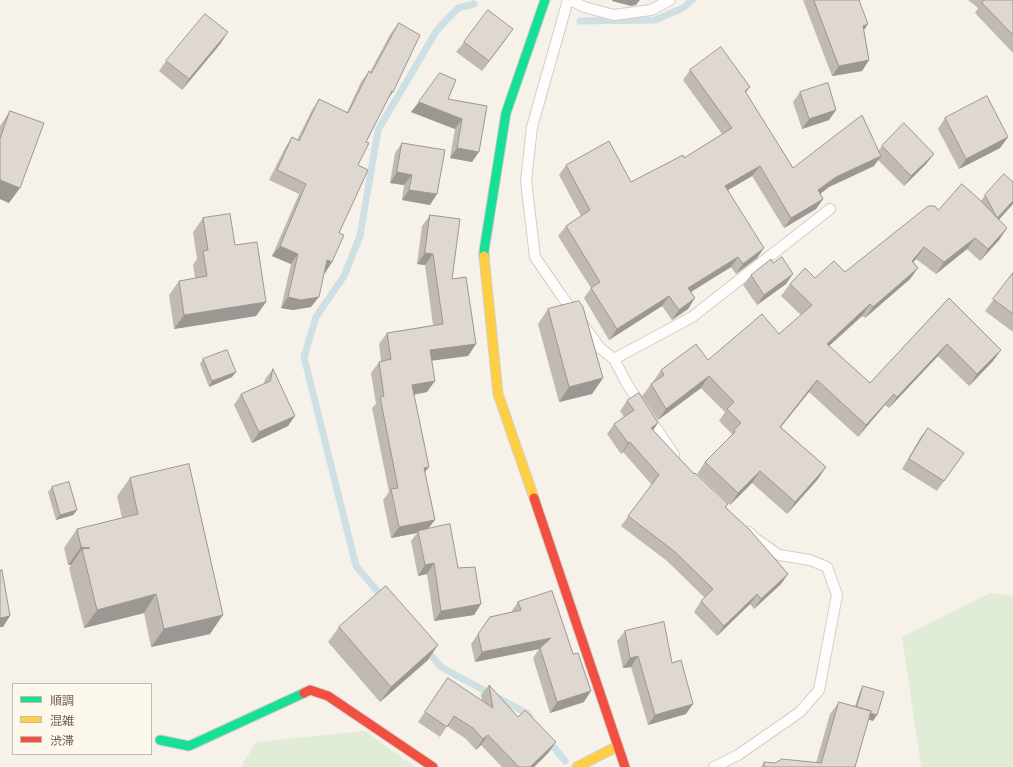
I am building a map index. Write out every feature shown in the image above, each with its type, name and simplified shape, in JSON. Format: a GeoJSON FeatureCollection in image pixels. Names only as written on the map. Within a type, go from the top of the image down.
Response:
{"type":"FeatureCollection","features":[{"type":"Feature","properties":{"kind":"street"},"geometry":{"type":"LineString","coordinates":[[545,0],[506,113],[484,251],[498,394],[625,767]]}},
{"type":"Feature","properties":{"kind":"street"},"geometry":{"type":"LineString","coordinates":[[160,740],[189,746],[310,690],[328,696],[433,767]]}},
{"type":"Feature","properties":{"kind":"street"},"geometry":{"type":"LineString","coordinates":[[577,767],[618,746]]}},
{"type":"Feature","properties":{"kind":"lane"},"geometry":{"type":"LineString","coordinates":[[670,0],[651,10],[614,15],[584,7],[570,0],[532,127],[526,181],[531,236],[535,257],[600,348],[614,359],[627,384],[677,461]]}},
{"type":"Feature","properties":{"kind":"lane"},"geometry":{"type":"LineString","coordinates":[[614,359],[692,317],[830,209]]}},
{"type":"Feature","properties":{"kind":"lane"},"geometry":{"type":"LineString","coordinates":[[714,767],[738,755],[800,712],[819,690],[837,595],[827,567],[810,560],[779,554],[756,539],[744,528]]}},
{"type":"Feature","properties":{"kind":"green space"},"geometry":{"type":"Polygon","coordinates":[[[990,593],[1013,596],[1013,767],[921,767],[902,637],[990,593]]]}},
{"type":"Feature","properties":{"kind":"green space"},"geometry":{"type":"Polygon","coordinates":[[[365,731],[415,767],[241,767],[256,742],[365,731]]]}},
{"type":"Feature","properties":{"kind":"building"},"geometry":{"type":"Polygon","coordinates":[[[814,0],[859,0],[868,24],[863,26],[869,60],[839,66],[814,0]]]}},
{"type":"Feature","properties":{"kind":"building"},"geometry":{"type":"Polygon","coordinates":[[[984,0],[1013,0],[1013,35],[982,3],[984,0]]]}},
{"type":"Feature","properties":{"kind":"building"},"geometry":{"type":"Polygon","coordinates":[[[488,10],[513,29],[489,61],[464,42],[488,10]]]}},
{"type":"Feature","properties":{"kind":"building"},"geometry":{"type":"Polygon","coordinates":[[[205,14],[228,32],[189,79],[166,61],[205,14]]]}},
{"type":"Feature","properties":{"kind":"building"},"geometry":{"type":"Polygon","coordinates":[[[399,23],[420,35],[393,92],[392,91],[366,142],[369,143],[358,165],[368,170],[339,233],[344,235],[332,262],[327,260],[319,297],[301,300],[288,297],[298,254],[280,246],[306,184],[277,170],[292,137],[299,141],[319,99],[348,113],[369,71],[371,73],[399,23]]]}},
{"type":"Feature","properties":{"kind":"building"},"geometry":{"type":"Polygon","coordinates":[[[721,47],[750,87],[745,91],[793,168],[862,115],[881,156],[836,177],[818,190],[823,199],[791,218],[760,166],[725,186],[764,248],[743,264],[738,257],[688,288],[695,298],[679,310],[669,296],[617,329],[591,288],[600,282],[566,226],[590,210],[566,165],[609,141],[631,182],[683,155],[684,158],[732,128],[690,70],[721,47]]]}},
{"type":"Feature","properties":{"kind":"building"},"geometry":{"type":"Polygon","coordinates":[[[440,73],[456,80],[448,99],[487,106],[479,152],[457,148],[462,119],[419,102],[440,73]]]}},
{"type":"Feature","properties":{"kind":"building"},"geometry":{"type":"Polygon","coordinates":[[[828,83],[836,110],[809,119],[800,92],[828,83]]]}},
{"type":"Feature","properties":{"kind":"building"},"geometry":{"type":"Polygon","coordinates":[[[987,96],[1008,137],[966,159],[945,118],[987,96]]]}},
{"type":"Feature","properties":{"kind":"building"},"geometry":{"type":"Polygon","coordinates":[[[10,111],[44,123],[20,188],[0,180],[0,139],[10,111]]]}},
{"type":"Feature","properties":{"kind":"building"},"geometry":{"type":"Polygon","coordinates":[[[904,123],[934,154],[911,176],[882,146],[904,123]]]}},
{"type":"Feature","properties":{"kind":"building"},"geometry":{"type":"Polygon","coordinates":[[[402,143],[445,150],[437,194],[409,190],[412,175],[397,172],[402,143]]]}},
{"type":"Feature","properties":{"kind":"building"},"geometry":{"type":"Polygon","coordinates":[[[1004,174],[1013,182],[1013,201],[997,218],[985,195],[1004,174]]]}},
{"type":"Feature","properties":{"kind":"building"},"geometry":{"type":"Polygon","coordinates":[[[962,184],[1007,228],[988,249],[975,238],[944,262],[924,247],[912,261],[918,268],[873,307],[870,304],[827,344],[870,383],[949,298],[1001,350],[977,374],[947,344],[897,397],[894,394],[866,425],[817,380],[780,427],[826,467],[795,502],[760,471],[738,493],[705,462],[735,432],[734,430],[741,423],[727,409],[734,402],[709,376],[666,409],[651,384],[664,375],[661,370],[696,344],[708,360],[762,314],[779,334],[812,305],[790,284],[805,268],[815,278],[834,261],[845,272],[928,206],[935,206],[938,210],[962,184]]]}},
{"type":"Feature","properties":{"kind":"building"},"geometry":{"type":"Polygon","coordinates":[[[230,214],[235,245],[257,242],[266,302],[184,315],[179,281],[207,276],[203,251],[208,250],[203,218],[230,214]]]}},
{"type":"Feature","properties":{"kind":"building"},"geometry":{"type":"Polygon","coordinates":[[[430,215],[460,219],[452,279],[466,277],[476,344],[430,350],[435,381],[412,385],[429,467],[424,468],[435,520],[399,527],[391,489],[398,488],[380,397],[384,396],[379,362],[391,359],[387,333],[443,324],[433,254],[425,253],[430,215]]]}},
{"type":"Feature","properties":{"kind":"building"},"geometry":{"type":"Polygon","coordinates":[[[782,257],[793,274],[764,295],[751,275],[771,259],[773,263],[782,257]]]}},
{"type":"Feature","properties":{"kind":"building"},"geometry":{"type":"Polygon","coordinates":[[[1013,273],[1013,314],[993,299],[1013,273]]]}},
{"type":"Feature","properties":{"kind":"building"},"geometry":{"type":"Polygon","coordinates":[[[579,301],[583,307],[603,378],[569,387],[548,309],[579,301]]]}},
{"type":"Feature","properties":{"kind":"building"},"geometry":{"type":"Polygon","coordinates":[[[227,350],[236,372],[212,381],[203,359],[227,350]]]}},
{"type":"Feature","properties":{"kind":"building"},"geometry":{"type":"Polygon","coordinates":[[[273,369],[295,416],[259,432],[241,394],[270,381],[273,369]]]}},
{"type":"Feature","properties":{"kind":"building"},"geometry":{"type":"Polygon","coordinates":[[[639,393],[658,423],[651,428],[694,474],[695,473],[728,504],[725,507],[750,530],[788,574],[761,599],[757,594],[724,626],[701,601],[713,589],[674,551],[628,516],[659,475],[630,442],[628,443],[614,424],[634,410],[627,401],[639,393]]]}},
{"type":"Feature","properties":{"kind":"building"},"geometry":{"type":"Polygon","coordinates":[[[928,428],[964,453],[944,481],[909,459],[928,428]]]}},
{"type":"Feature","properties":{"kind":"building"},"geometry":{"type":"Polygon","coordinates":[[[189,464],[223,615],[164,629],[156,594],[97,610],[82,549],[90,548],[81,547],[77,529],[138,514],[130,478],[189,464]]]}},
{"type":"Feature","properties":{"kind":"building"},"geometry":{"type":"Polygon","coordinates":[[[69,482],[77,510],[60,515],[52,487],[69,482]]]}},
{"type":"Feature","properties":{"kind":"building"},"geometry":{"type":"Polygon","coordinates":[[[450,524],[458,568],[475,567],[481,604],[441,611],[434,563],[425,565],[418,531],[450,524]]]}},
{"type":"Feature","properties":{"kind":"building"},"geometry":{"type":"Polygon","coordinates":[[[2,570],[10,616],[0,618],[0,571],[2,570]]]}},
{"type":"Feature","properties":{"kind":"building"},"geometry":{"type":"Polygon","coordinates":[[[386,586],[438,645],[391,687],[339,627],[386,586]]]}},
{"type":"Feature","properties":{"kind":"building"},"geometry":{"type":"Polygon","coordinates":[[[552,591],[573,654],[578,653],[591,691],[557,702],[540,648],[551,638],[482,652],[478,634],[490,617],[521,610],[518,602],[552,591]]]}},
{"type":"Feature","properties":{"kind":"building"},"geometry":{"type":"Polygon","coordinates":[[[664,622],[672,663],[681,660],[693,704],[655,715],[638,656],[630,658],[625,631],[664,622]]]}},
{"type":"Feature","properties":{"kind":"building"},"geometry":{"type":"Polygon","coordinates":[[[448,678],[493,708],[489,685],[518,717],[525,710],[556,742],[530,767],[519,767],[488,735],[483,739],[473,728],[454,716],[447,727],[425,712],[448,678]]]}},
{"type":"Feature","properties":{"kind":"building"},"geometry":{"type":"Polygon","coordinates":[[[863,686],[884,692],[877,715],[870,713],[871,711],[857,707],[863,686]]]}},
{"type":"Feature","properties":{"kind":"building"},"geometry":{"type":"Polygon","coordinates":[[[839,702],[871,711],[855,767],[764,767],[764,762],[775,763],[782,759],[821,763],[839,702]]]}},
{"type":"Feature","properties":{"kind":"waterway"},"geometry":{"type":"LineString","coordinates":[[580,21],[655,20],[683,8],[692,0]]}},
{"type":"Feature","properties":{"kind":"waterway"},"geometry":{"type":"LineString","coordinates":[[384,599],[356,566],[304,357],[316,317],[344,276],[360,236],[378,130],[437,30],[458,8],[474,4]]}},
{"type":"Feature","properties":{"kind":"waterway"},"geometry":{"type":"LineString","coordinates":[[425,648],[441,667],[528,714],[530,717]]}},
{"type":"Feature","properties":{"kind":"waterway"},"geometry":{"type":"LineString","coordinates":[[548,740],[565,761]]}},
{"type":"Feature","properties":{"kind":"traffic: fast"},"geometry":{"type":"LineString","coordinates":[[484,256],[506,113],[545,0]]}},
{"type":"Feature","properties":{"kind":"traffic: fast"},"geometry":{"type":"LineString","coordinates":[[160,740],[189,746],[304,693]]}},
{"type":"Feature","properties":{"kind":"traffic: slow"},"geometry":{"type":"LineString","coordinates":[[484,256],[498,394],[534,498]]}},
{"type":"Feature","properties":{"kind":"traffic: slow"},"geometry":{"type":"LineString","coordinates":[[577,767],[618,746]]}},
{"type":"Feature","properties":{"kind":"traffic: jam"},"geometry":{"type":"LineString","coordinates":[[534,498],[625,767]]}},
{"type":"Feature","properties":{"kind":"traffic: jam"},"geometry":{"type":"LineString","coordinates":[[304,693],[310,690],[328,696],[433,767]]}}]}
